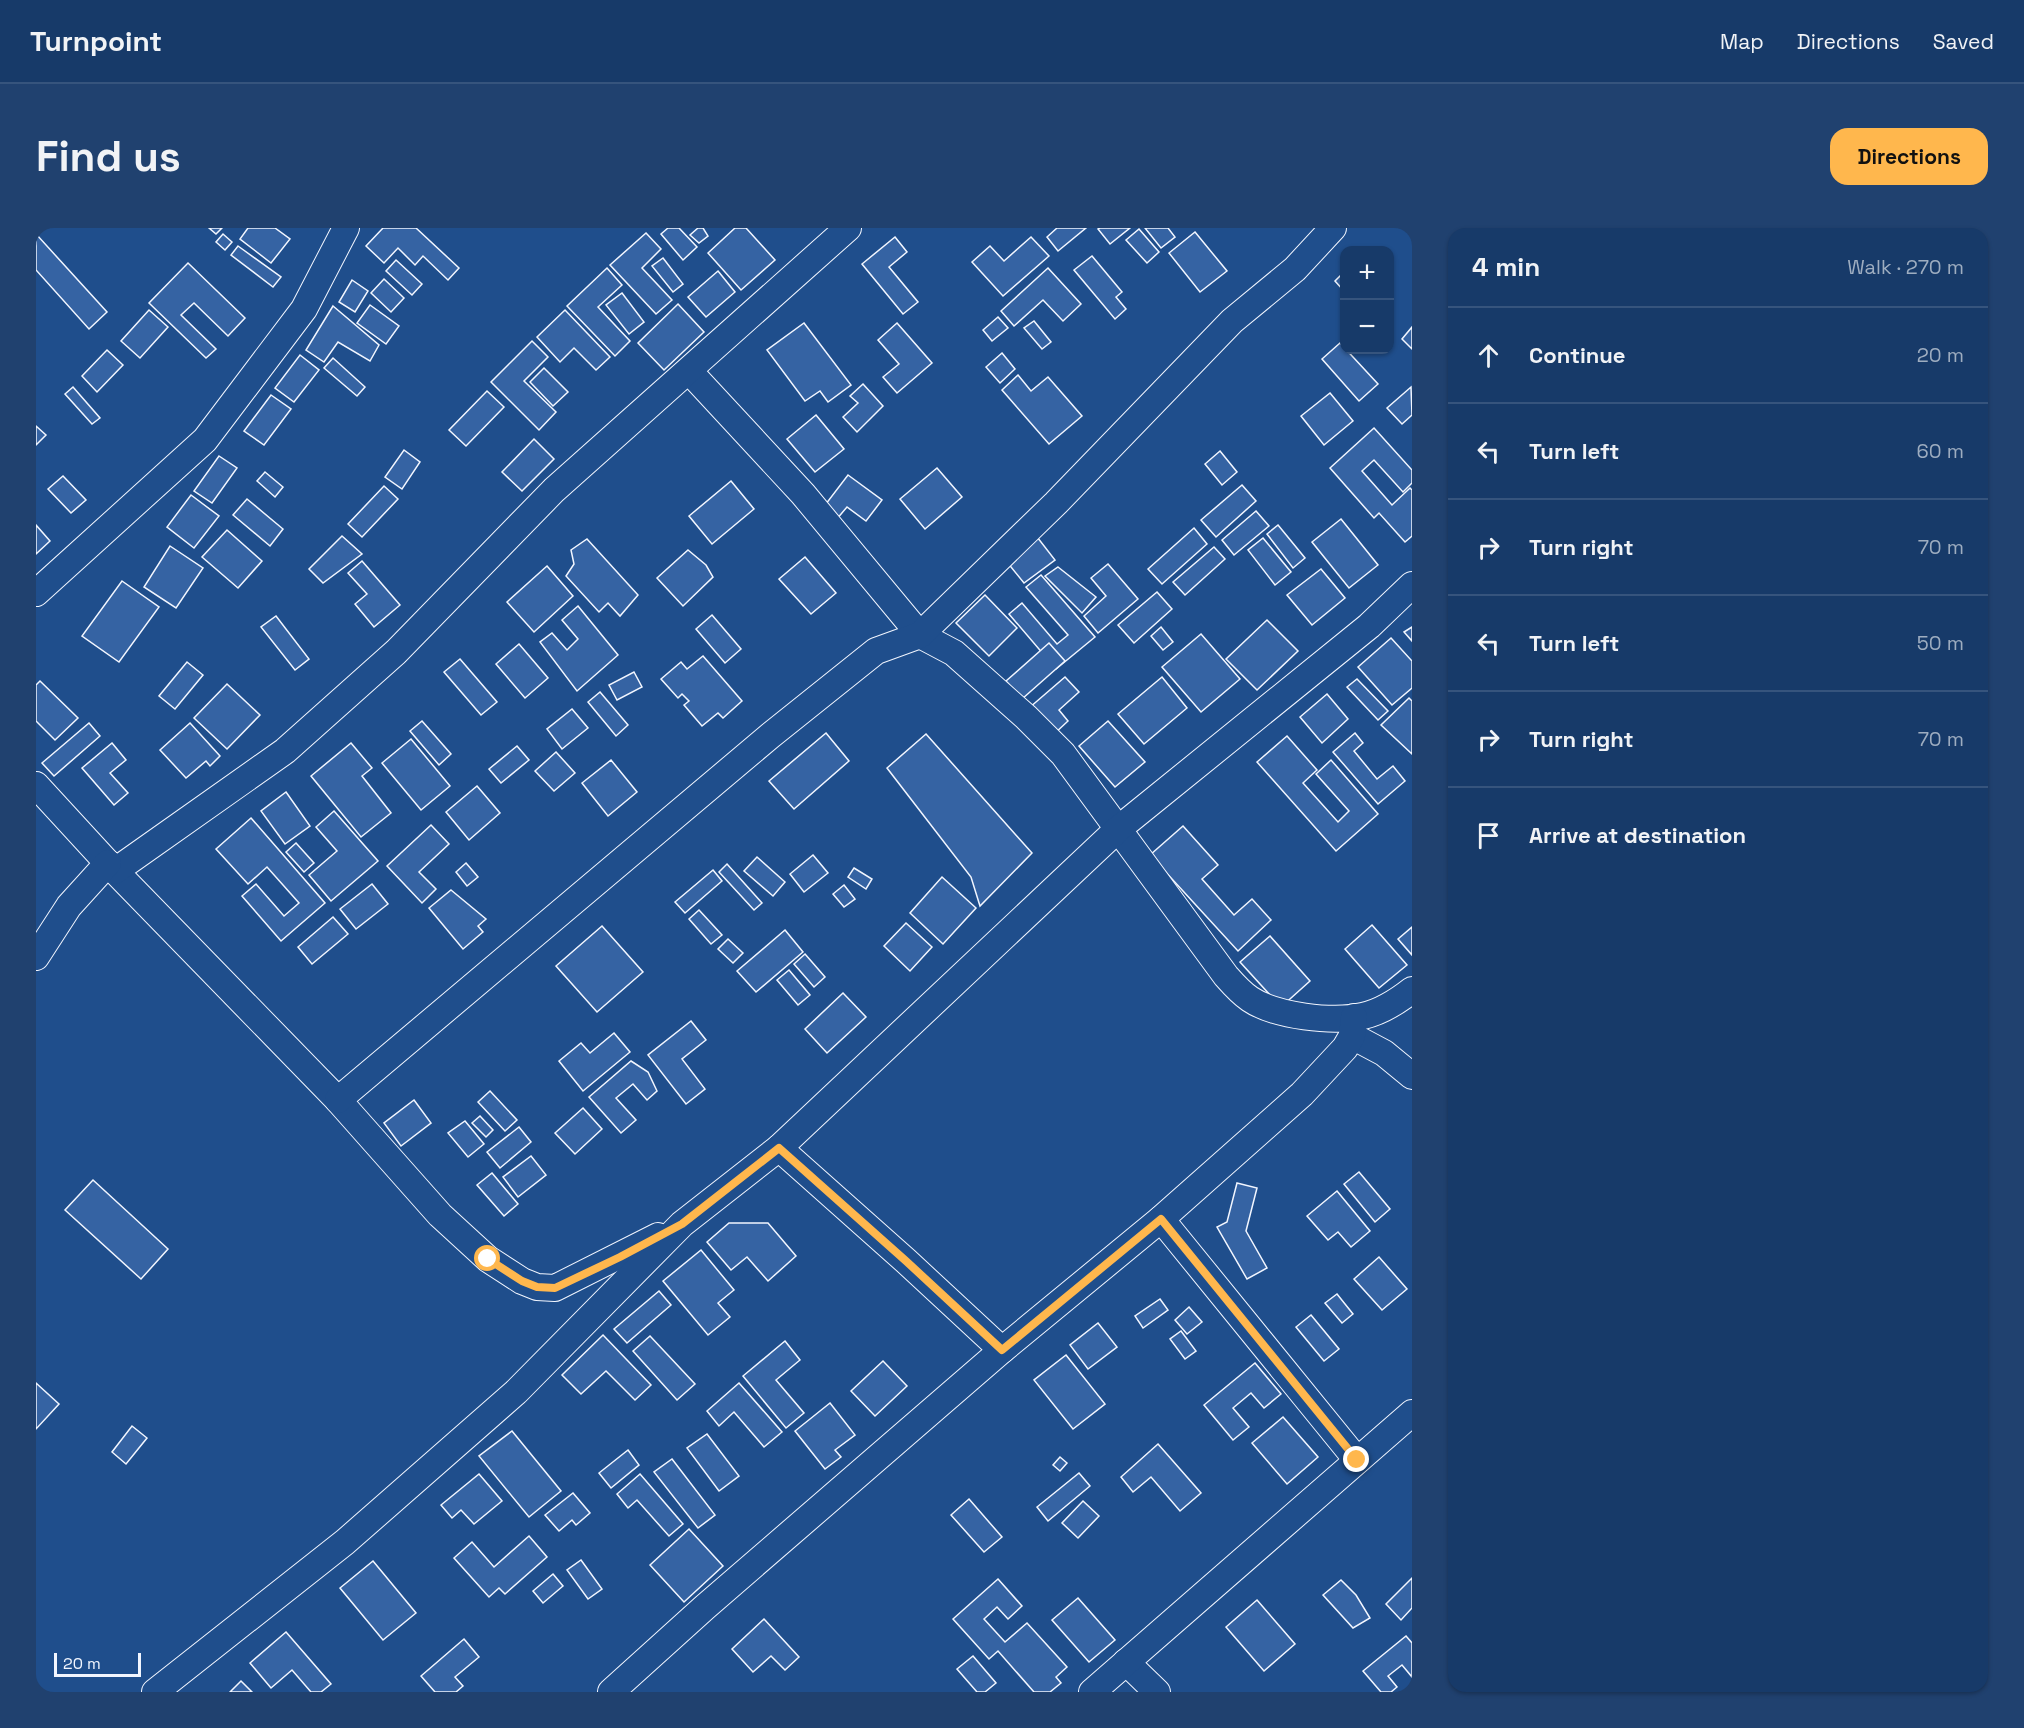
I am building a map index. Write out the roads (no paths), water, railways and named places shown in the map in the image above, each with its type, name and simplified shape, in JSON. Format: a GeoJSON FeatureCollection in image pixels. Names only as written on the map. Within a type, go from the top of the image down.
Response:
{"type":"FeatureCollection","features":[{"type":"Feature","properties":{"kind":"street"},"geometry":{"type":"LineString","coordinates":[[36,593],[205,440],[304,309],[346,228]]}},
{"type":"Feature","properties":{"kind":"street"},"geometry":{"type":"LineString","coordinates":[[36,957],[69,906],[112,867],[285,751],[396,652],[554,490],[848,228]]}},
{"type":"Feature","properties":{"kind":"street"},"geometry":{"type":"LineString","coordinates":[[338,1100],[762,742],[876,651],[920,635],[1056,502],[1232,321],[1295,269],[1333,228]]}},
{"type":"Feature","properties":{"kind":"street"},"geometry":{"type":"LineString","coordinates":[[689,371],[803,494],[920,635],[954,653],[1026,717],[1063,754],[1226,976],[1250,999],[1281,1013],[1322,1018],[1353,1026],[1412,1076]]}},
{"type":"Feature","properties":{"kind":"street"},"geometry":{"type":"LineString","coordinates":[[155,1692],[345,1542],[516,1392],[682,1224],[779,1148],[1117,830],[1369,626],[1412,585]]}},
{"type":"Feature","properties":{"kind":"street"},"geometry":{"type":"LineString","coordinates":[[36,785],[112,867],[338,1100],[440,1215],[488,1259],[522,1281],[537,1287],[555,1288],[682,1224]]}},
{"type":"Feature","properties":{"kind":"street"},"geometry":{"type":"LineString","coordinates":[[612,1692],[705,1607],[1002,1350],[1161,1219],[1302,1094],[1338,1057],[1353,1026],[1362,1017],[1383,1010],[1412,990]]}},
{"type":"Feature","properties":{"kind":"street"},"geometry":{"type":"LineString","coordinates":[[779,1148],[1002,1350]]}},
{"type":"Feature","properties":{"kind":"street"},"geometry":{"type":"LineString","coordinates":[[1161,1219],[1357,1460]]}},
{"type":"Feature","properties":{"kind":"street"},"geometry":{"type":"LineString","coordinates":[[1092,1692],[1412,1413]]}},
{"type":"Feature","properties":{"kind":"street"},"geometry":{"type":"LineString","coordinates":[[1126,1662],[1157,1692]]}}]}
